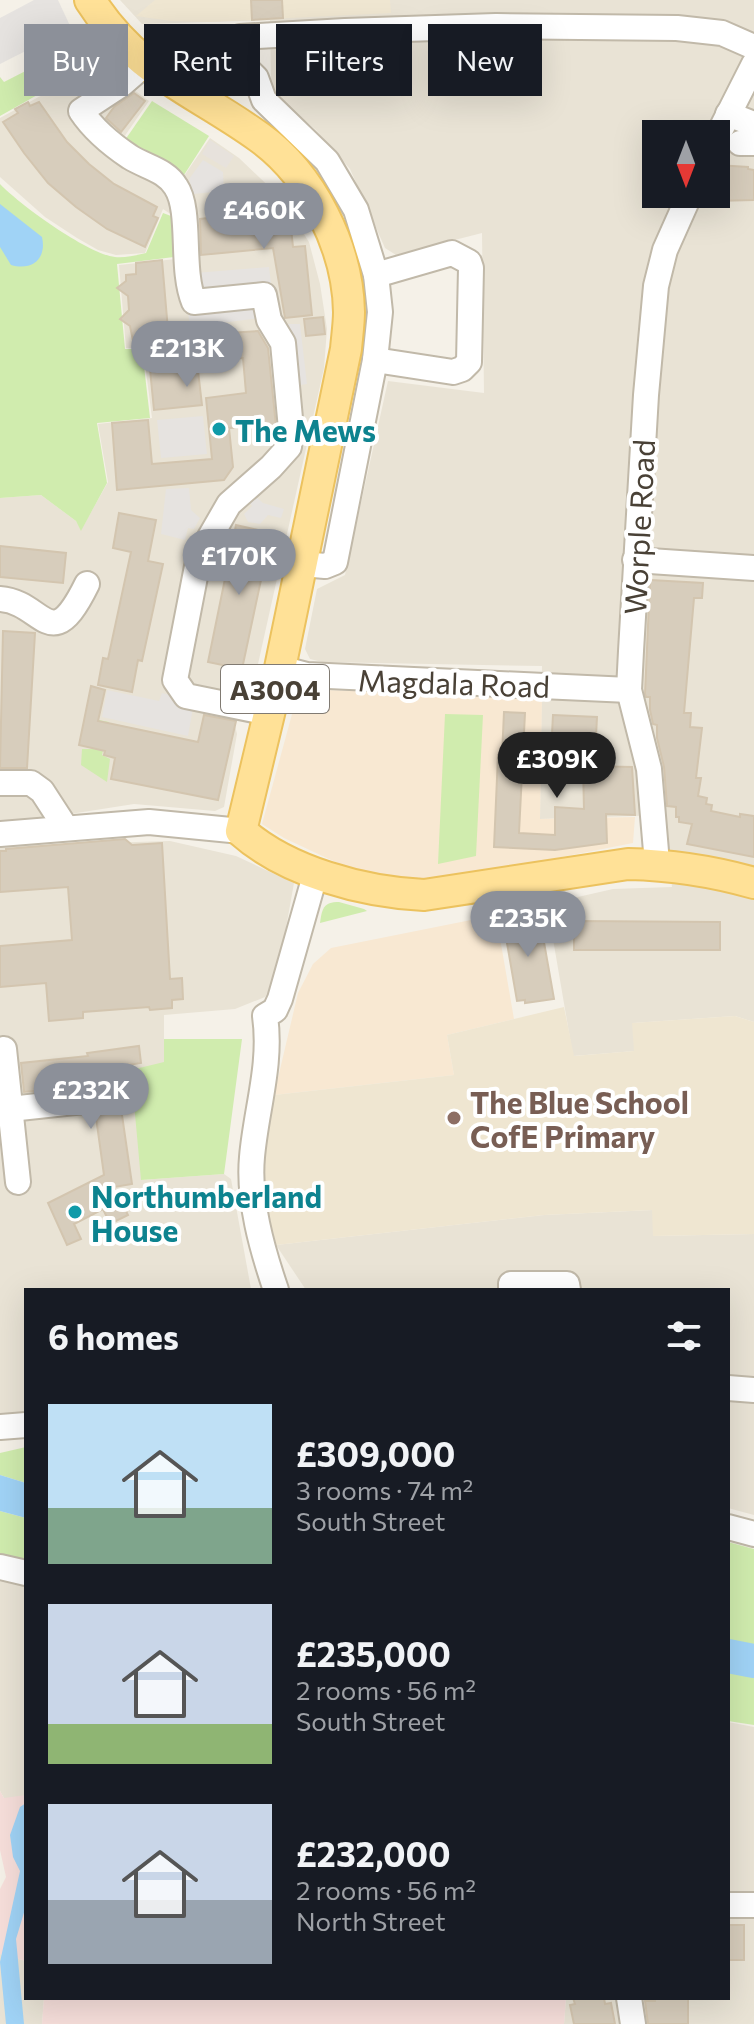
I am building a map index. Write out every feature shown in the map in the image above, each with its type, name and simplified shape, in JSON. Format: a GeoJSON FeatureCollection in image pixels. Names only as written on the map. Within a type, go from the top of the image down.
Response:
{"type":"FeatureCollection","features":[{"type":"Feature","properties":{"kind":"main road","name":"A3004"},"geometry":{"type":"LineString","coordinates":[[90,0],[121,42],[144,63]]}},
{"type":"Feature","properties":{"kind":"main road","name":"A3004"},"geometry":{"type":"LineString","coordinates":[[193,96],[261,139],[292,167],[321,210],[343,274],[349,311],[346,349],[302,564],[241,831]]}},
{"type":"Feature","properties":{"kind":"main road"},"geometry":{"type":"LineString","coordinates":[[241,831],[257,845],[316,872],[350,885],[383,892],[424,895],[616,865],[657,863],[695,868],[754,883]]}},
{"type":"Feature","properties":{"kind":"street"},"geometry":{"type":"LineString","coordinates":[[260,40],[345,31],[496,26],[677,28],[722,33],[754,47]]}},
{"type":"Feature","properties":{"kind":"street"},"geometry":{"type":"LineString","coordinates":[[742,129],[754,64]]}},
{"type":"Feature","properties":{"kind":"street"},"geometry":{"type":"LineString","coordinates":[[144,65],[122,84],[81,111],[100,133],[131,157],[164,173],[177,187],[182,205],[189,288],[194,302],[264,295],[269,320],[283,343],[291,429],[289,447],[229,504],[199,556],[175,680],[186,696],[269,713]]}},
{"type":"Feature","properties":{"kind":"street"},"geometry":{"type":"LineString","coordinates":[[260,89],[264,100],[327,161],[356,210],[376,275],[380,312],[375,360],[335,562],[325,566],[302,564]]}},
{"type":"Feature","properties":{"kind":"street","name":"Worple Road"},"geometry":{"type":"LineString","coordinates":[[657,863],[649,769],[629,690],[646,395],[656,286],[665,250],[684,208]]}},
{"type":"Feature","properties":{"kind":"street"},"geometry":{"type":"LineString","coordinates":[[375,360],[453,372],[462,369],[469,362],[471,268],[469,262],[452,253],[376,275]]}},
{"type":"Feature","properties":{"kind":"street"},"geometry":{"type":"LineString","coordinates":[[635,560],[754,568]]}},
{"type":"Feature","properties":{"kind":"street"},"geometry":{"type":"LineString","coordinates":[[0,599],[20,603],[43,620],[55,623],[69,615],[87,584]]}},
{"type":"Feature","properties":{"kind":"street","name":"Magdala Road"},"geometry":{"type":"LineString","coordinates":[[280,668],[307,675],[629,690]]}},
{"type":"Feature","properties":{"kind":"street"},"geometry":{"type":"LineString","coordinates":[[0,783],[31,783],[42,791],[66,828]]}},
{"type":"Feature","properties":{"kind":"street"},"geometry":{"type":"LineString","coordinates":[[0,834],[149,822],[241,831]]}},
{"type":"Feature","properties":{"kind":"street"},"geometry":{"type":"LineString","coordinates":[[275,1288],[260,1235],[251,1159],[268,1049],[265,1016],[278,1004],[316,872]]}},
{"type":"Feature","properties":{"kind":"street"},"geometry":{"type":"LineString","coordinates":[[4,1049],[18,1182]]}},
{"type":"Feature","properties":{"kind":"street"},"geometry":{"type":"LineString","coordinates":[[10,1109],[84,1101]]}},
{"type":"Feature","properties":{"kind":"street"},"geometry":{"type":"LineString","coordinates":[[511,1288],[511,1284],[567,1284],[568,1288]]}},
{"type":"Feature","properties":{"kind":"street"},"geometry":{"type":"LineString","coordinates":[[730,1388],[754,1390]]}},
{"type":"Feature","properties":{"kind":"street"},"geometry":{"type":"LineString","coordinates":[[0,1427],[24,1425]]}},
{"type":"Feature","properties":{"kind":"street"},"geometry":{"type":"LineString","coordinates":[[730,1528],[754,1534]]}},
{"type":"Feature","properties":{"kind":"street"},"geometry":{"type":"LineString","coordinates":[[0,1567],[24,1573]]}},
{"type":"Feature","properties":{"kind":"street"},"geometry":{"type":"LineString","coordinates":[[730,1905],[754,1905]]}},
{"type":"Feature","properties":{"kind":"street"},"geometry":{"type":"LineString","coordinates":[[629,2000],[633,2024]]}},
{"type":"Feature","properties":{"kind":"shaded area"},"geometry":{"type":"Polygon","coordinates":[[[34,0],[58,0],[69,24],[24,24],[24,52],[0,64],[0,18],[34,0]]]}},
{"type":"Feature","properties":{"kind":"shaded area"},"geometry":{"type":"Polygon","coordinates":[[[120,0],[754,0],[754,1022],[735,1016],[633,1023],[635,1051],[573,1056],[547,904],[613,889],[672,887],[664,815],[540,819],[542,666],[322,662],[310,659],[305,649],[317,589],[345,575],[388,381],[484,393],[482,233],[396,255],[385,248],[350,169],[316,130],[276,96],[412,96],[412,24],[276,24],[276,96],[271,82],[270,20],[142,24],[120,0]]]}},
{"type":"Feature","properties":{"kind":"shaded area"},"geometry":{"type":"Polygon","coordinates":[[[155,0],[390,0],[391,13],[210,22],[136,16],[155,0]]]}},
{"type":"Feature","properties":{"kind":"shaded area"},"geometry":{"type":"Polygon","coordinates":[[[128,84],[149,101],[122,140],[184,176],[210,138],[239,158],[281,198],[309,242],[327,329],[324,368],[254,682],[241,688],[235,697],[232,712],[237,734],[224,807],[215,811],[134,804],[0,825],[0,498],[41,495],[76,521],[81,530],[108,482],[98,424],[152,418],[143,348],[126,348],[119,265],[176,259],[172,215],[163,209],[145,253],[116,255],[98,250],[45,217],[0,177],[0,118],[40,96],[128,96],[128,84]]]}},
{"type":"Feature","properties":{"kind":"shaded area"},"geometry":{"type":"Polygon","coordinates":[[[210,140],[234,156],[226,168],[202,154],[210,140]]]}},
{"type":"Feature","properties":{"kind":"shaded area"},"geometry":{"type":"Polygon","coordinates":[[[203,160],[223,172],[224,191],[193,194],[189,179],[203,160]]]}},
{"type":"Feature","properties":{"kind":"shaded area"},"geometry":{"type":"Polygon","coordinates":[[[269,267],[275,316],[190,327],[183,274],[269,267]]]}},
{"type":"Feature","properties":{"kind":"shaded area"},"geometry":{"type":"Polygon","coordinates":[[[282,324],[300,324],[307,384],[287,387],[282,324]]]}},
{"type":"Feature","properties":{"kind":"shaded area"},"geometry":{"type":"Polygon","coordinates":[[[203,416],[207,454],[161,458],[157,420],[203,416]]]}},
{"type":"Feature","properties":{"kind":"shaded area"},"geometry":{"type":"Polygon","coordinates":[[[189,488],[191,510],[200,518],[194,529],[188,528],[185,540],[161,534],[166,489],[189,488]]]}},
{"type":"Feature","properties":{"kind":"shaded area"},"geometry":{"type":"Polygon","coordinates":[[[254,495],[263,503],[284,509],[281,518],[268,515],[260,524],[248,522],[244,514],[252,506],[248,500],[254,495]]]}},
{"type":"Feature","properties":{"kind":"shaded area"},"geometry":{"type":"Polygon","coordinates":[[[107,690],[159,701],[162,693],[194,702],[188,736],[102,717],[107,690]]]}},
{"type":"Feature","properties":{"kind":"shaded area"},"geometry":{"type":"Polygon","coordinates":[[[304,691],[542,695],[540,819],[635,817],[633,843],[444,880],[383,879],[346,867],[284,838],[262,824],[297,696],[304,691]]]}},
{"type":"Feature","properties":{"kind":"shaded area"},"geometry":{"type":"Polygon","coordinates":[[[170,841],[236,856],[294,883],[277,978],[265,997],[235,1009],[164,1015],[164,1062],[141,1180],[224,1174],[231,1179],[251,1288],[24,1288],[24,1415],[0,1415],[0,846],[170,841]]]}},
{"type":"Feature","properties":{"kind":"shaded area"},"geometry":{"type":"Polygon","coordinates":[[[496,915],[514,1019],[447,1035],[454,1075],[274,1095],[298,993],[313,964],[331,948],[496,915]]]}},
{"type":"Feature","properties":{"kind":"shaded area","name":"The Blue School CofE Primary"},"geometry":{"type":"Polygon","coordinates":[[[564,1007],[574,1056],[634,1051],[632,1023],[735,1016],[754,1022],[754,1234],[653,1236],[652,1210],[544,1215],[276,1245],[262,1186],[262,1141],[274,1095],[454,1075],[447,1035],[564,1007]]]}},
{"type":"Feature","properties":{"kind":"shaded area"},"geometry":{"type":"Polygon","coordinates":[[[653,1210],[653,1236],[754,1234],[754,1515],[730,1509],[730,1288],[305,1288],[276,1245],[544,1215],[653,1210]]]}},
{"type":"Feature","properties":{"kind":"shaded area"},"geometry":{"type":"Polygon","coordinates":[[[0,1578],[24,1583],[24,1796],[4,1798],[0,1791],[0,1578]]]}},
{"type":"Feature","properties":{"kind":"shaded area"},"geometry":{"type":"Polygon","coordinates":[[[730,1722],[754,1727],[754,2024],[564,2024],[566,2000],[730,2000],[730,1722]]]}},
{"type":"Feature","properties":{"kind":"shaded area"},"geometry":{"type":"Polygon","coordinates":[[[0,1791],[4,1798],[24,1795],[24,1960],[0,1954],[0,1889],[6,1877],[0,1850],[0,1791]]]}},
{"type":"Feature","properties":{"kind":"shaded area"},"geometry":{"type":"Polygon","coordinates":[[[0,1954],[24,1960],[24,2000],[44,2000],[42,2024],[0,2024],[0,1954]]]}},
{"type":"Feature","properties":{"kind":"shaded area"},"geometry":{"type":"Polygon","coordinates":[[[44,2000],[566,2000],[564,2024],[42,2024],[44,2000]]]}},
{"type":"Feature","properties":{"kind":"green space"},"geometry":{"type":"Polygon","coordinates":[[[24,72],[24,96],[35,96],[0,116],[0,77],[4,82],[24,72]]]}},
{"type":"Feature","properties":{"kind":"green space"},"geometry":{"type":"Polygon","coordinates":[[[152,101],[209,136],[184,175],[125,140],[152,101]]]}},
{"type":"Feature","properties":{"kind":"green space"},"geometry":{"type":"Polygon","coordinates":[[[0,184],[55,227],[88,247],[115,257],[146,253],[163,213],[171,216],[174,257],[117,264],[125,349],[142,349],[150,418],[97,423],[107,483],[81,531],[76,521],[41,495],[0,498],[0,184]]]}},
{"type":"Feature","properties":{"kind":"green space"},"geometry":{"type":"Polygon","coordinates":[[[445,714],[483,715],[476,856],[438,864],[445,714]]]}},
{"type":"Feature","properties":{"kind":"green space"},"geometry":{"type":"Polygon","coordinates":[[[99,720],[109,722],[102,755],[110,759],[107,782],[81,765],[82,749],[92,749],[99,720]]]}},
{"type":"Feature","properties":{"kind":"green space"},"geometry":{"type":"Polygon","coordinates":[[[339,902],[367,911],[320,923],[324,907],[339,902]]]}},
{"type":"Feature","properties":{"kind":"green space"},"geometry":{"type":"Polygon","coordinates":[[[164,1039],[242,1039],[224,1174],[141,1180],[131,1070],[164,1062],[164,1039]]]}},
{"type":"Feature","properties":{"kind":"green space"},"geometry":{"type":"Polygon","coordinates":[[[24,1447],[24,1482],[0,1475],[0,1453],[24,1447]]]}},
{"type":"Feature","properties":{"kind":"green space"},"geometry":{"type":"Polygon","coordinates":[[[0,1511],[24,1517],[24,1564],[0,1558],[0,1511]]]}},
{"type":"Feature","properties":{"kind":"green space"},"geometry":{"type":"Polygon","coordinates":[[[730,1543],[754,1549],[754,1725],[730,1721],[730,1543]]]}},
{"type":"Feature","properties":{"kind":"water"},"geometry":{"type":"Polygon","coordinates":[[[0,204],[42,237],[42,252],[31,265],[11,265],[0,247],[0,204]]]}},
{"type":"Feature","properties":{"kind":"water"},"geometry":{"type":"Polygon","coordinates":[[[0,1475],[24,1482],[24,1517],[0,1511],[0,1475]]]}},
{"type":"Feature","properties":{"kind":"water"},"geometry":{"type":"Polygon","coordinates":[[[24,1804],[24,1913],[16,1939],[24,2024],[6,2024],[0,1962],[20,1871],[13,1857],[10,1835],[20,1807],[24,1804]]]}},
{"type":"Feature","properties":{"kind":"building"},"geometry":{"type":"Polygon","coordinates":[[[251,0],[282,0],[283,18],[252,20],[251,0]]]}},
{"type":"Feature","properties":{"kind":"building"},"geometry":{"type":"Polygon","coordinates":[[[134,93],[145,101],[121,132],[106,118],[114,107],[134,93]]]}},
{"type":"Feature","properties":{"kind":"building"},"geometry":{"type":"Polygon","coordinates":[[[28,102],[30,106],[39,102],[67,142],[89,164],[114,184],[157,207],[153,216],[158,218],[145,247],[107,229],[48,183],[3,122],[18,113],[15,109],[28,102]]]}},
{"type":"Feature","properties":{"kind":"building"},"geometry":{"type":"Polygon","coordinates":[[[730,166],[754,170],[754,200],[730,201],[730,166]]]}},
{"type":"Feature","properties":{"kind":"building"},"geometry":{"type":"Polygon","coordinates":[[[289,209],[293,247],[305,246],[312,315],[285,318],[273,248],[201,255],[200,219],[289,209]]]}},
{"type":"Feature","properties":{"kind":"building"},"geometry":{"type":"Polygon","coordinates":[[[162,260],[169,342],[213,339],[212,334],[258,331],[268,348],[276,426],[229,428],[233,467],[224,480],[117,490],[112,423],[148,420],[152,464],[212,459],[206,398],[246,393],[243,358],[197,362],[202,405],[154,410],[147,339],[133,341],[130,326],[120,319],[129,310],[128,296],[117,288],[126,281],[126,275],[136,274],[136,263],[162,260]]]}},
{"type":"Feature","properties":{"kind":"building"},"geometry":{"type":"Polygon","coordinates":[[[323,317],[325,334],[306,336],[304,319],[323,317]]]}},
{"type":"Feature","properties":{"kind":"building"},"geometry":{"type":"Polygon","coordinates":[[[119,513],[156,520],[148,561],[163,564],[142,661],[138,660],[132,692],[98,685],[103,658],[108,659],[131,552],[113,548],[119,513]]]}},
{"type":"Feature","properties":{"kind":"building"},"geometry":{"type":"Polygon","coordinates":[[[236,525],[271,533],[242,669],[208,662],[236,525]]]}},
{"type":"Feature","properties":{"kind":"building"},"geometry":{"type":"Polygon","coordinates":[[[0,546],[66,553],[63,583],[0,577],[0,546]]]}},
{"type":"Feature","properties":{"kind":"building"},"geometry":{"type":"Polygon","coordinates":[[[650,580],[703,583],[702,598],[694,598],[684,713],[691,713],[690,727],[702,728],[696,778],[701,778],[698,796],[707,798],[706,804],[712,805],[711,811],[740,817],[740,814],[754,816],[754,857],[687,844],[692,824],[679,822],[676,807],[667,806],[657,725],[653,724],[650,697],[645,694],[650,580]]]}},
{"type":"Feature","properties":{"kind":"building"},"geometry":{"type":"Polygon","coordinates":[[[3,631],[35,633],[27,768],[0,768],[3,631]]]}},
{"type":"Feature","properties":{"kind":"building"},"geometry":{"type":"Polygon","coordinates":[[[91,686],[105,690],[98,721],[198,742],[204,715],[236,721],[218,800],[111,779],[115,758],[104,755],[105,751],[79,745],[91,686]]]}},
{"type":"Feature","properties":{"kind":"building"},"geometry":{"type":"Polygon","coordinates":[[[504,712],[525,713],[519,833],[555,835],[555,807],[584,809],[583,766],[632,767],[635,815],[606,814],[607,843],[555,850],[494,847],[498,755],[502,756],[504,712]]]}},
{"type":"Feature","properties":{"kind":"building"},"geometry":{"type":"Polygon","coordinates":[[[553,715],[597,717],[596,736],[552,734],[553,715]]]}},
{"type":"Feature","properties":{"kind":"building"},"geometry":{"type":"Polygon","coordinates":[[[125,839],[132,845],[162,843],[170,979],[182,978],[183,999],[172,1000],[172,1008],[83,1012],[83,1018],[49,1021],[46,983],[0,987],[0,946],[72,940],[68,887],[0,892],[0,851],[125,839]]]}},
{"type":"Feature","properties":{"kind":"building"},"geometry":{"type":"Polygon","coordinates":[[[539,914],[554,999],[525,1003],[525,1000],[517,1001],[503,920],[539,914]]]}},
{"type":"Feature","properties":{"kind":"building"},"geometry":{"type":"Polygon","coordinates":[[[574,921],[720,922],[720,950],[574,950],[574,921]]]}},
{"type":"Feature","properties":{"kind":"building"},"geometry":{"type":"Polygon","coordinates":[[[139,1046],[141,1063],[115,1067],[132,1184],[114,1187],[128,1215],[110,1224],[103,1209],[74,1224],[81,1239],[67,1245],[48,1203],[104,1175],[95,1110],[99,1099],[91,1088],[83,1086],[24,1092],[21,1063],[88,1056],[87,1053],[139,1046]]]}},
{"type":"Feature","properties":{"kind":"building"},"geometry":{"type":"Polygon","coordinates":[[[730,1925],[744,1925],[744,1960],[730,1960],[730,1925]]]}},
{"type":"Feature","properties":{"kind":"building"},"geometry":{"type":"Polygon","coordinates":[[[574,2000],[604,2000],[605,2004],[611,2003],[615,2024],[574,2024],[570,2005],[575,2004],[574,2000]]]}},
{"type":"Feature","properties":{"kind":"building"},"geometry":{"type":"Polygon","coordinates":[[[688,2000],[688,2024],[648,2024],[645,2001],[688,2000]]]}},
{"type":"Feature","properties":{"kind":"waterway"},"geometry":{"type":"LineString","coordinates":[[730,1656],[754,1661]]}},
{"type":"Feature","properties":{"kind":"place","name":"The Mews"},"geometry":{"type":"Point","coordinates":[219,429]}},
{"type":"Feature","properties":{"kind":"place","name":"The Blue School CofE Primary"},"geometry":{"type":"Point","coordinates":[454,1118]}},
{"type":"Feature","properties":{"kind":"place","name":"Northumberland House"},"geometry":{"type":"Point","coordinates":[75,1212]}}]}
